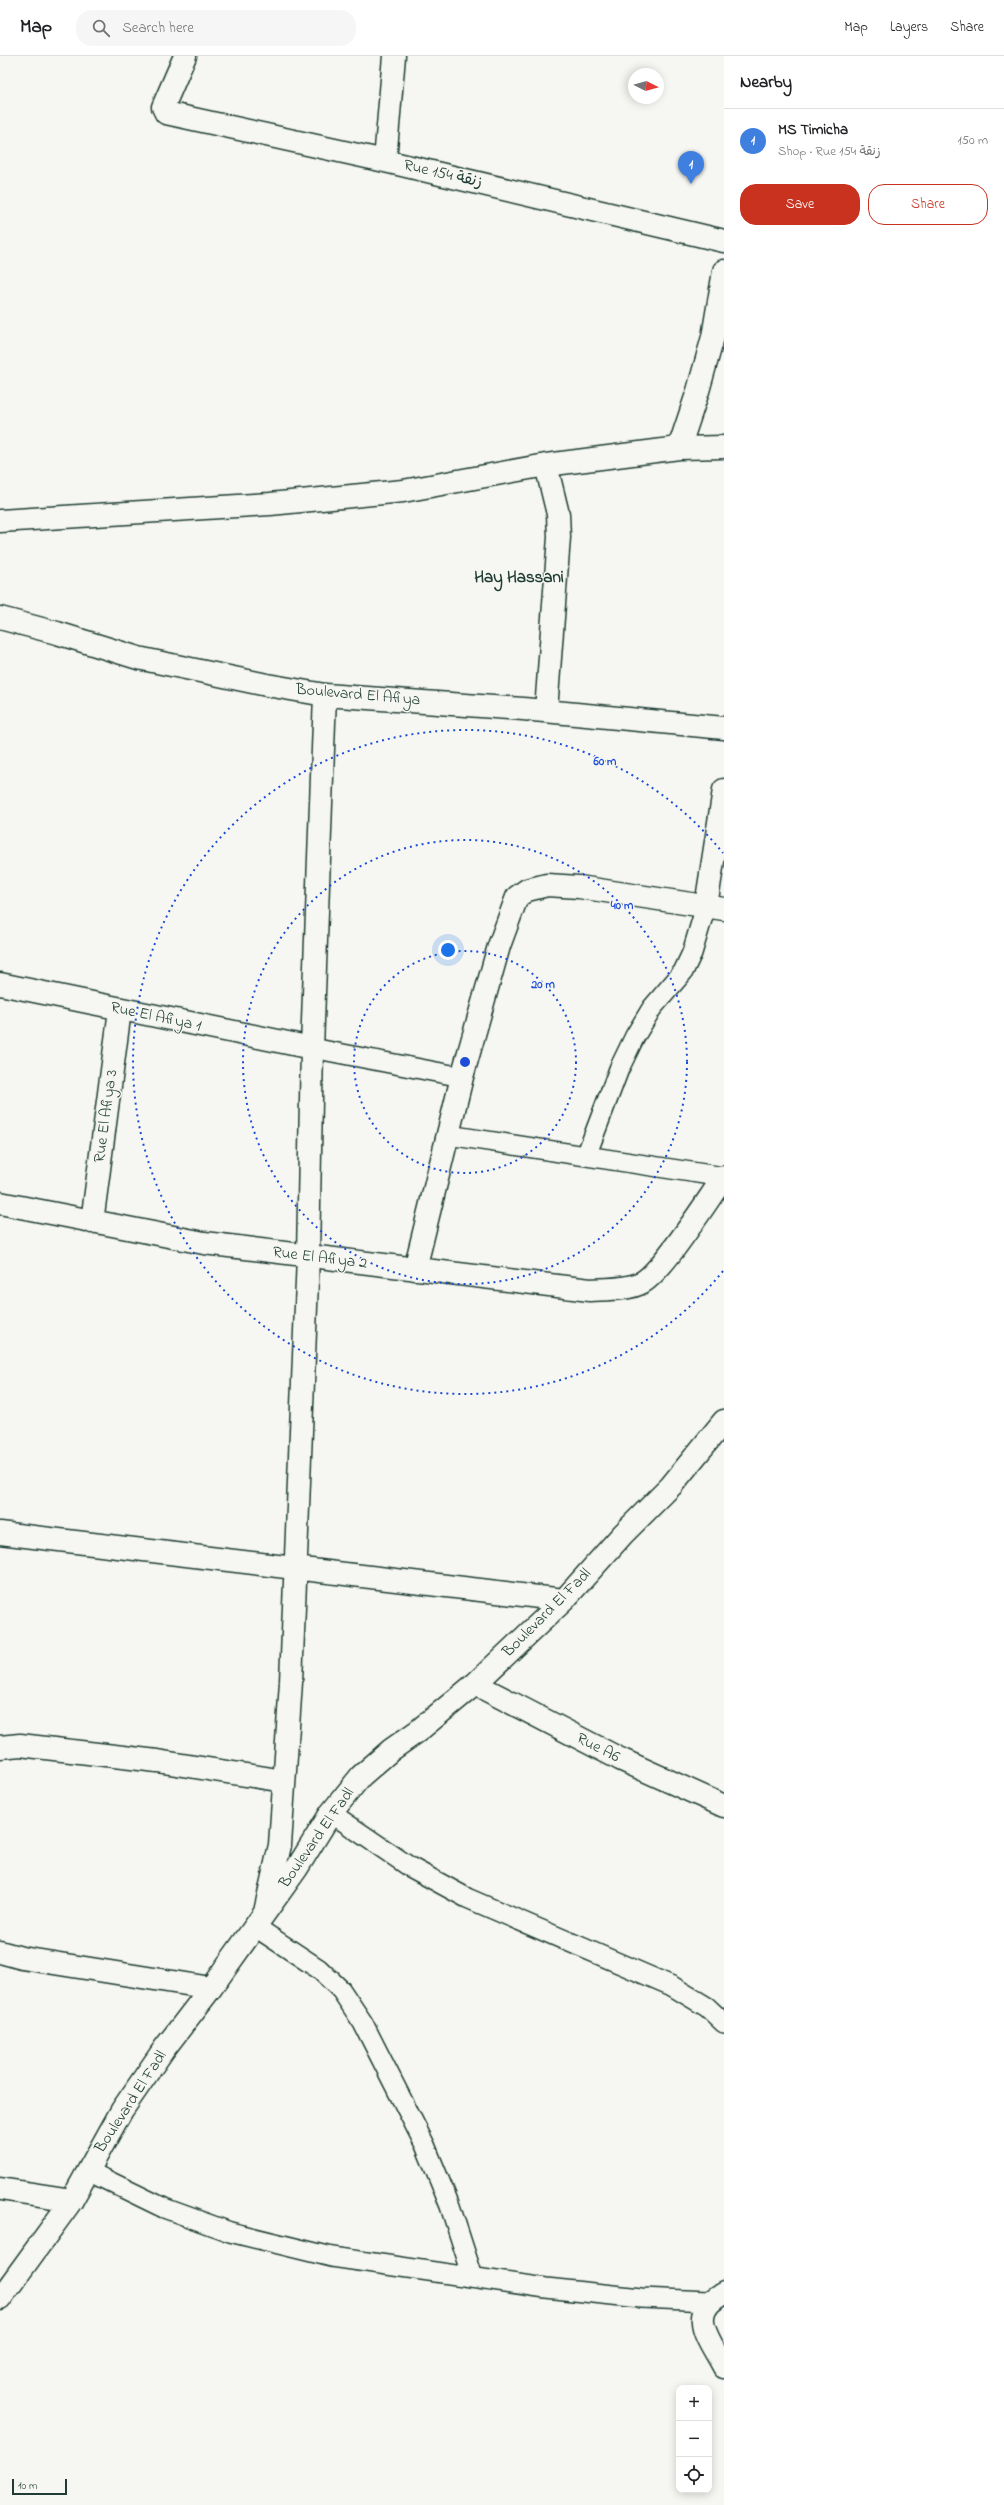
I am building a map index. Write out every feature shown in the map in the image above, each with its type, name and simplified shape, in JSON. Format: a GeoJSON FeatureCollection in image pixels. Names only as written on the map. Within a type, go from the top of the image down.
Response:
{"type":"FeatureCollection","features":[{"type":"Feature","properties":{"kind":"street","name":"Rue 154 زنقة"},"geometry":{"type":"LineString","coordinates":[[185,56],[163,107],[163,111],[166,114],[385,161],[724,241]]}},
{"type":"Feature","properties":{"kind":"street"},"geometry":{"type":"LineString","coordinates":[[385,161],[394,56]]}},
{"type":"Feature","properties":{"kind":"street"},"geometry":{"type":"LineString","coordinates":[[679,448],[698,391],[713,337],[723,285]]}},
{"type":"Feature","properties":{"kind":"street"},"geometry":{"type":"LineString","coordinates":[[0,521],[263,505],[403,491],[546,465],[679,448],[724,447]]}},
{"type":"Feature","properties":{"kind":"street"},"geometry":{"type":"LineString","coordinates":[[546,465],[558,514],[559,537],[546,711]]}},
{"type":"Feature","properties":{"kind":"street","name":"Boulevard El Afiya"},"geometry":{"type":"LineString","coordinates":[[0,618],[57,633],[138,658],[267,685],[325,695],[546,711],[724,728]]}},
{"type":"Feature","properties":{"kind":"street"},"geometry":{"type":"LineString","coordinates":[[260,1919],[280,1845],[284,1781],[295,1567],[308,1256],[312,1048],[325,695]]}},
{"type":"Feature","properties":{"kind":"street"},"geometry":{"type":"LineString","coordinates":[[415,1269],[462,1077],[499,946],[517,897],[527,890],[547,885],[578,887],[715,907],[724,790]]}},
{"type":"Feature","properties":{"kind":"street","name":"Rue El Afiya 1"},"geometry":{"type":"LineString","coordinates":[[0,984],[120,1010],[312,1048]]}},
{"type":"Feature","properties":{"kind":"street","name":"Rue El Afiya 3"},"geometry":{"type":"LineString","coordinates":[[92,1222],[120,1010]]}},
{"type":"Feature","properties":{"kind":"street","name":"Rue El Afiya 2"},"geometry":{"type":"LineString","coordinates":[[0,1203],[204,1243],[590,1290],[614,1289],[642,1283],[661,1264],[724,1177]]}},
{"type":"Feature","properties":{"kind":"street","name":"Boulevard El Fadl"},"geometry":{"type":"LineString","coordinates":[[0,2299],[72,2200],[122,2110],[164,2049],[211,1988],[260,1919],[296,1868],[331,1813],[361,1776],[391,1750],[418,1731],[476,1684],[564,1600],[623,1534],[671,1486],[724,1421]]}},
{"type":"Feature","properties":{"kind":"street"},"geometry":{"type":"LineString","coordinates":[[0,1534],[295,1567],[564,1600]]}},
{"type":"Feature","properties":{"kind":"street","name":"Rue A6"},"geometry":{"type":"LineString","coordinates":[[476,1684],[620,1759],[724,1806]]}},
{"type":"Feature","properties":{"kind":"street"},"geometry":{"type":"LineString","coordinates":[[0,1747],[20,1745],[157,1762],[284,1781]]}},
{"type":"Feature","properties":{"kind":"street"},"geometry":{"type":"LineString","coordinates":[[0,1952],[22,1958],[211,1988]]}},
{"type":"Feature","properties":{"kind":"street"},"geometry":{"type":"LineString","coordinates":[[0,2189],[72,2200]]}},
{"type":"Feature","properties":{"kind":"street"},"geometry":{"type":"LineString","coordinates":[[716,2297],[702,2314],[702,2325],[724,2367]]}},
{"type":"Feature","properties":{"kind":"lane"},"geometry":{"type":"LineString","coordinates":[[586,1156],[616,1076],[634,1036],[652,1008],[683,972],[715,907]]}},
{"type":"Feature","properties":{"kind":"lane"},"geometry":{"type":"LineString","coordinates":[[312,1048],[462,1077]]}},
{"type":"Feature","properties":{"kind":"lane"},"geometry":{"type":"LineString","coordinates":[[448,1135],[724,1177]]}},
{"type":"Feature","properties":{"kind":"lane"},"geometry":{"type":"LineString","coordinates":[[331,1813],[410,1867],[467,1898],[672,1986],[707,2007],[724,2022]]}},
{"type":"Feature","properties":{"kind":"lane"},"geometry":{"type":"LineString","coordinates":[[260,1919],[341,1990],[363,2023],[425,2145],[450,2206],[473,2277]]}},
{"type":"Feature","properties":{"kind":"lane"},"geometry":{"type":"LineString","coordinates":[[88,2171],[164,2208],[230,2232],[332,2257],[473,2277],[641,2298],[716,2297]]}},
{"type":"Feature","properties":{"kind":"place","name":"MS Timicha"},"geometry":{"type":"Point","coordinates":[691,184]}},
{"type":"Feature","properties":{"kind":"district","name":"Hay Hassani"},"geometry":{"type":"Point","coordinates":[519,577]}}]}
